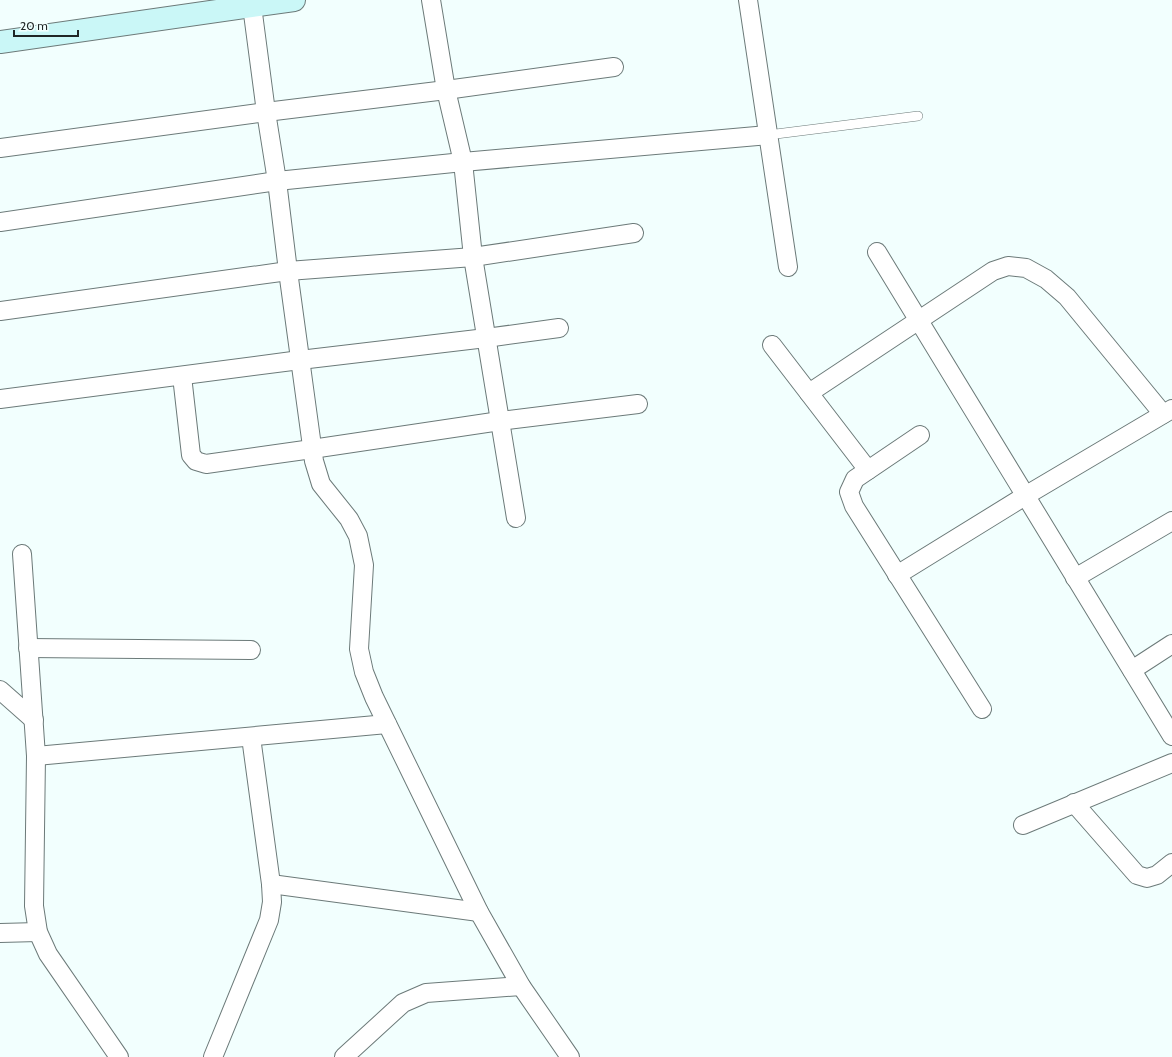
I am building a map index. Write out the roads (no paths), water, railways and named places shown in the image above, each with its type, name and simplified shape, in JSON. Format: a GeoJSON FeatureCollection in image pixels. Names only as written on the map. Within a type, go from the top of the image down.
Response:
{"type":"FeatureCollection","features":[{"type":"Feature","properties":{"kind":"street"},"geometry":{"type":"LineString","coordinates":[[0,42],[294,0]]}},
{"type":"Feature","properties":{"kind":"street"},"geometry":{"type":"LineString","coordinates":[[431,0],[446,90],[463,162],[473,257],[516,518]]}},
{"type":"Feature","properties":{"kind":"street"},"geometry":{"type":"LineString","coordinates":[[748,0],[788,267]]}},
{"type":"Feature","properties":{"kind":"street"},"geometry":{"type":"LineString","coordinates":[[252,6],[314,461],[321,484],[349,519],[358,536],[364,565],[359,649],[364,672],[374,697],[479,912],[521,986],[570,1057]]}},
{"type":"Feature","properties":{"kind":"street"},"geometry":{"type":"LineString","coordinates":[[0,148],[614,67]]}},
{"type":"Feature","properties":{"kind":"street"},"geometry":{"type":"LineString","coordinates":[[0,222],[277,181],[463,162],[768,135]]}},
{"type":"Feature","properties":{"kind":"street"},"geometry":{"type":"LineString","coordinates":[[0,311],[288,271],[473,257],[634,233]]}},
{"type":"Feature","properties":{"kind":"street"},"geometry":{"type":"LineString","coordinates":[[877,252],[1172,736]]}},
{"type":"Feature","properties":{"kind":"street"},"geometry":{"type":"LineString","coordinates":[[809,393],[993,271],[1008,266],[1026,268],[1046,278],[1067,297],[1167,411],[897,575]]}},
{"type":"Feature","properties":{"kind":"street"},"geometry":{"type":"LineString","coordinates":[[0,399],[559,328]]}},
{"type":"Feature","properties":{"kind":"street"},"geometry":{"type":"LineString","coordinates":[[772,345],[868,470]]}},
{"type":"Feature","properties":{"kind":"street"},"geometry":{"type":"LineString","coordinates":[[182,376],[191,455],[196,461],[206,464],[500,421],[638,404]]}},
{"type":"Feature","properties":{"kind":"street"},"geometry":{"type":"LineString","coordinates":[[920,435],[855,479],[849,492],[854,506],[982,709]]}},
{"type":"Feature","properties":{"kind":"street"},"geometry":{"type":"LineString","coordinates":[[1075,578],[1172,521]]}},
{"type":"Feature","properties":{"kind":"street"},"geometry":{"type":"LineString","coordinates":[[22,554],[36,756],[34,906],[38,932],[48,954],[119,1057]]}},
{"type":"Feature","properties":{"kind":"street"},"geometry":{"type":"LineString","coordinates":[[1132,670],[1172,644]]}},
{"type":"Feature","properties":{"kind":"street"},"geometry":{"type":"LineString","coordinates":[[28,648],[251,650]]}},
{"type":"Feature","properties":{"kind":"street"},"geometry":{"type":"LineString","coordinates":[[0,690],[34,720]]}},
{"type":"Feature","properties":{"kind":"street"},"geometry":{"type":"LineString","coordinates":[[36,756],[387,724]]}},
{"type":"Feature","properties":{"kind":"street"},"geometry":{"type":"LineString","coordinates":[[214,1057],[269,920],[272,902],[272,884],[251,736]]}},
{"type":"Feature","properties":{"kind":"street"},"geometry":{"type":"LineString","coordinates":[[1023,825],[1172,763]]}},
{"type":"Feature","properties":{"kind":"street"},"geometry":{"type":"LineString","coordinates":[[1074,803],[1138,874],[1147,878],[1157,875],[1172,863]]}},
{"type":"Feature","properties":{"kind":"street"},"geometry":{"type":"LineString","coordinates":[[272,884],[479,912]]}},
{"type":"Feature","properties":{"kind":"street"},"geometry":{"type":"LineString","coordinates":[[0,933],[38,932]]}},
{"type":"Feature","properties":{"kind":"street"},"geometry":{"type":"LineString","coordinates":[[344,1057],[403,1003],[426,993],[521,986]]}},
{"type":"Feature","properties":{"kind":"lane"},"geometry":{"type":"LineString","coordinates":[[768,135],[918,116]]}}]}
